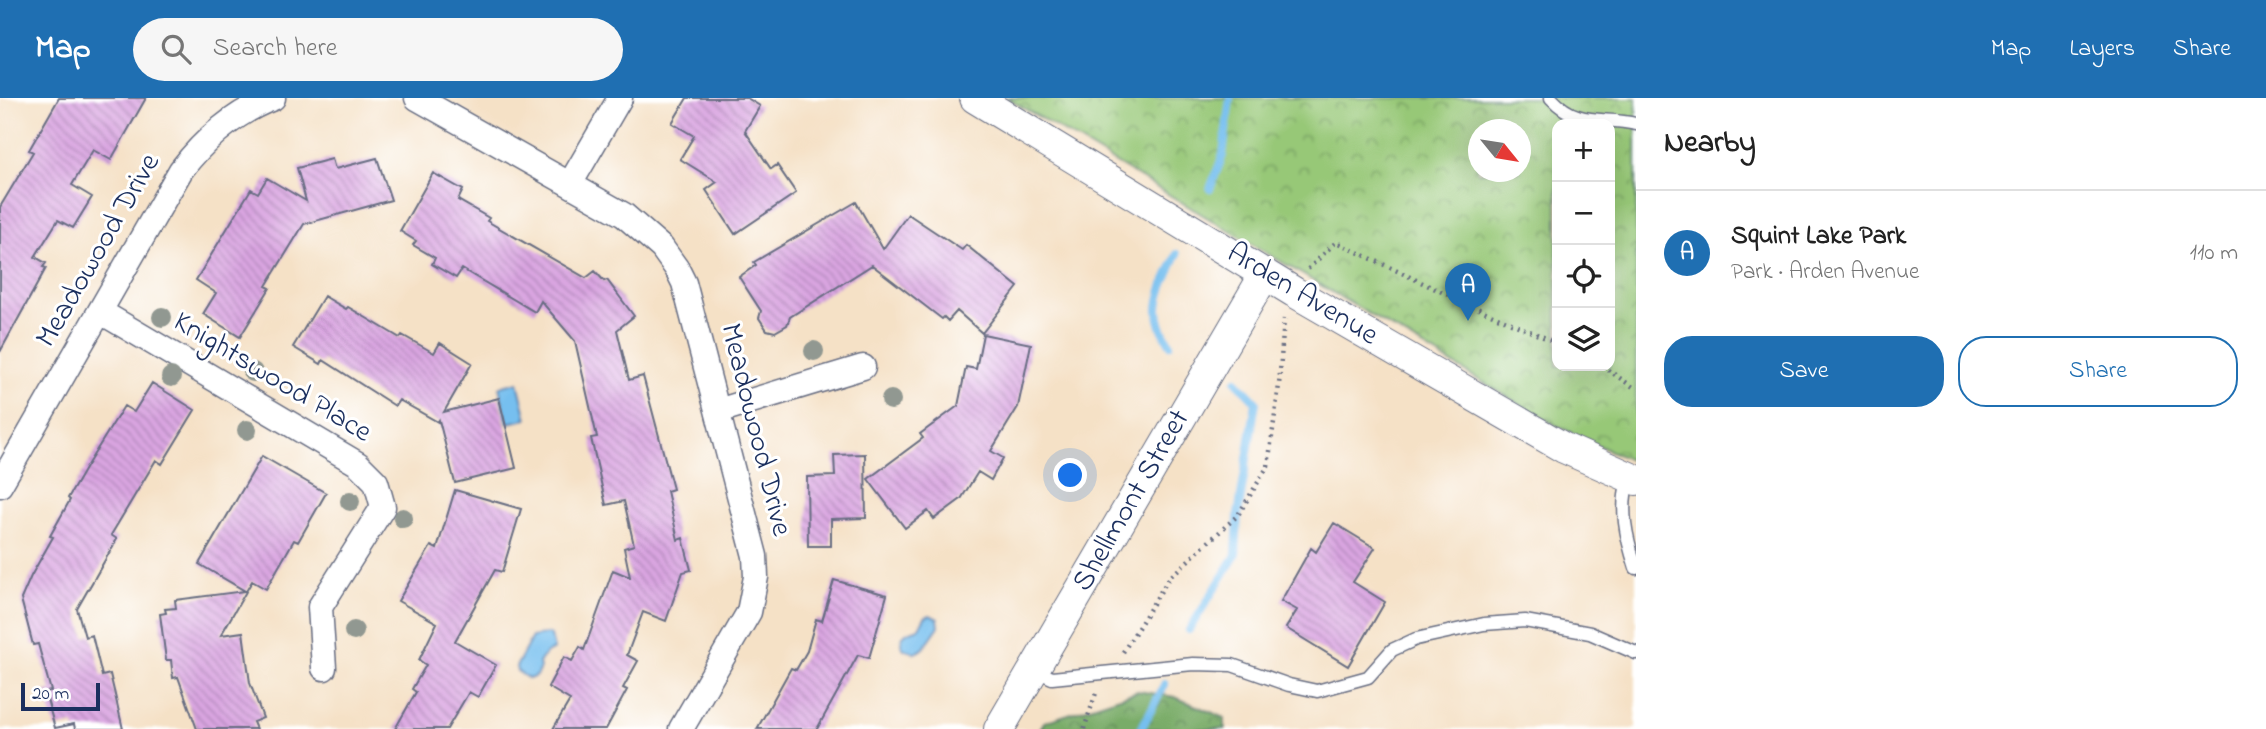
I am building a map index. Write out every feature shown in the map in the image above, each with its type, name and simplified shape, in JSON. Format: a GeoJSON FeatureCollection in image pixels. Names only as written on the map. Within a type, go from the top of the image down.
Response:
{"type":"FeatureCollection","features":[{"type":"Feature","properties":{"kind":"street","name":"Meadowood Drive"},"geometry":{"type":"LineString","coordinates":[[417,98],[637,224],[670,257],[684,283],[755,556],[756,577],[749,612],[681,729]]}},
{"type":"Feature","properties":{"kind":"street"},"geometry":{"type":"LineString","coordinates":[[570,184],[620,98]]}},
{"type":"Feature","properties":{"kind":"street","name":"Arden Avenue"},"geometry":{"type":"LineString","coordinates":[[975,98],[1265,274],[1564,448],[1632,478]]}},
{"type":"Feature","properties":{"kind":"street","name":"Meadowood Drive"},"geometry":{"type":"LineString","coordinates":[[0,485],[181,170],[193,154],[220,129],[259,100]]}},
{"type":"Feature","properties":{"kind":"street","name":"Shellmont Street"},"geometry":{"type":"LineString","coordinates":[[999,729],[1265,274]]}},
{"type":"Feature","properties":{"kind":"street","name":"Knightswood Place"},"geometry":{"type":"LineString","coordinates":[[101,312],[358,464],[376,482],[383,506],[320,607],[324,668]]}},
{"type":"Feature","properties":{"kind":"street"},"geometry":{"type":"LineString","coordinates":[[718,411],[863,368]]}},
{"type":"Feature","properties":{"kind":"lane"},"geometry":{"type":"LineString","coordinates":[[1551,98],[1562,110],[1586,120],[1636,124]]}},
{"type":"Feature","properties":{"kind":"lane"},"geometry":{"type":"LineString","coordinates":[[1632,478],[1624,493],[1623,509],[1636,568]]}},
{"type":"Feature","properties":{"kind":"lane"},"geometry":{"type":"LineString","coordinates":[[1034,670],[1052,678],[1193,664],[1232,665],[1289,685],[1317,691],[1368,677],[1392,650],[1416,639],[1484,624],[1525,621],[1590,633],[1636,653]]}},
{"type":"Feature","properties":{"kind":"path"},"geometry":{"type":"LineString","coordinates":[[1303,276],[1336,242],[1552,341]]}},
{"type":"Feature","properties":{"kind":"path"},"geometry":{"type":"LineString","coordinates":[[1120,656],[1169,578],[1238,515],[1268,466],[1279,385],[1285,306]]}},
{"type":"Feature","properties":{"kind":"path"},"geometry":{"type":"LineString","coordinates":[[1609,371],[1636,389]]}},
{"type":"Feature","properties":{"kind":"path"},"geometry":{"type":"LineString","coordinates":[[1084,729],[1098,688]]}},
{"type":"Feature","properties":{"kind":"green space"},"geometry":{"type":"Polygon","coordinates":[[[1007,98],[1636,98],[1636,463],[1553,424],[1007,98]]]}},
{"type":"Feature","properties":{"kind":"green space"},"geometry":{"type":"Polygon","coordinates":[[[1138,691],[1175,697],[1225,718],[1225,729],[1040,729],[1044,722],[1138,691]]]}},
{"type":"Feature","properties":{"kind":"water"},"geometry":{"type":"Polygon","coordinates":[[[518,382],[527,419],[508,423],[499,387],[518,382]]]}},
{"type":"Feature","properties":{"kind":"water"},"geometry":{"type":"Polygon","coordinates":[[[930,615],[938,619],[939,626],[923,649],[915,653],[904,649],[901,641],[904,635],[919,628],[925,617],[930,615]]]}},
{"type":"Feature","properties":{"kind":"water"},"geometry":{"type":"Polygon","coordinates":[[[548,634],[554,649],[545,654],[539,663],[536,676],[529,679],[517,671],[516,667],[532,637],[548,634]]]}},
{"type":"Feature","properties":{"kind":"building"},"geometry":{"type":"Polygon","coordinates":[[[59,98],[146,98],[111,160],[93,150],[72,185],[92,197],[73,228],[58,220],[35,257],[46,263],[43,267],[46,268],[0,352],[0,207],[33,152],[29,150],[59,98]]]}},
{"type":"Feature","properties":{"kind":"building"},"geometry":{"type":"Polygon","coordinates":[[[687,98],[747,98],[760,106],[745,131],[771,169],[777,165],[796,193],[735,234],[706,190],[717,182],[680,159],[694,136],[672,123],[687,98]]]}},
{"type":"Feature","properties":{"kind":"building"},"geometry":{"type":"Polygon","coordinates":[[[377,158],[391,200],[304,224],[266,286],[270,288],[240,337],[203,314],[216,293],[196,280],[251,189],[258,193],[267,178],[306,201],[297,168],[332,159],[335,169],[377,158]]]}},
{"type":"Feature","properties":{"kind":"building"},"geometry":{"type":"Polygon","coordinates":[[[433,173],[463,190],[458,200],[489,218],[487,221],[586,278],[595,271],[604,281],[607,280],[634,316],[617,330],[629,380],[643,376],[673,489],[667,491],[678,540],[683,538],[691,570],[683,572],[666,621],[643,612],[627,655],[638,661],[623,688],[627,690],[606,729],[553,729],[570,700],[548,687],[564,657],[572,661],[580,647],[584,650],[613,570],[630,577],[624,548],[634,545],[624,501],[606,505],[591,438],[597,437],[575,341],[541,301],[535,312],[462,269],[456,278],[432,264],[435,258],[413,245],[416,241],[400,231],[433,173]]]}},
{"type":"Feature","properties":{"kind":"building"},"geometry":{"type":"Polygon","coordinates":[[[856,202],[883,249],[908,214],[962,250],[966,245],[1018,287],[982,333],[957,311],[948,321],[944,317],[942,319],[872,265],[790,317],[787,325],[775,332],[767,330],[759,318],[761,311],[739,277],[756,265],[754,262],[856,202]]]}},
{"type":"Feature","properties":{"kind":"building"},"geometry":{"type":"Polygon","coordinates":[[[324,296],[400,338],[402,335],[434,353],[440,343],[472,363],[444,412],[499,398],[516,468],[455,483],[439,420],[438,422],[399,400],[395,406],[323,360],[321,364],[293,347],[324,296]]]}},
{"type":"Feature","properties":{"kind":"building"},"geometry":{"type":"Polygon","coordinates":[[[983,334],[1031,344],[1018,407],[991,451],[1003,458],[991,480],[978,472],[961,499],[934,519],[928,511],[905,528],[868,479],[923,438],[920,434],[958,406],[966,367],[976,369],[983,334]]]}},
{"type":"Feature","properties":{"kind":"building"},"geometry":{"type":"Polygon","coordinates":[[[152,383],[195,410],[162,464],[156,460],[111,535],[117,539],[77,609],[85,637],[92,635],[102,676],[110,674],[123,729],[75,729],[74,724],[55,728],[45,692],[51,691],[38,644],[33,645],[21,599],[53,537],[50,536],[70,500],[68,498],[86,467],[124,406],[134,412],[152,383]]]}},
{"type":"Feature","properties":{"kind":"building"},"geometry":{"type":"Polygon","coordinates":[[[865,454],[866,518],[831,519],[831,546],[808,546],[807,477],[835,476],[834,455],[865,454]]]}},
{"type":"Feature","properties":{"kind":"building"},"geometry":{"type":"Polygon","coordinates":[[[262,456],[326,493],[298,542],[294,540],[266,589],[252,581],[221,635],[243,632],[250,683],[263,718],[253,722],[256,729],[197,729],[178,677],[173,678],[171,660],[166,660],[160,614],[166,613],[165,609],[176,608],[175,600],[245,591],[199,564],[262,456]]]}},
{"type":"Feature","properties":{"kind":"building"},"geometry":{"type":"Polygon","coordinates":[[[455,490],[521,509],[502,572],[495,570],[455,641],[496,665],[478,697],[469,692],[447,729],[395,729],[416,692],[412,689],[426,665],[419,660],[437,623],[398,601],[431,546],[437,549],[455,490]]]}},
{"type":"Feature","properties":{"kind":"building"},"geometry":{"type":"Polygon","coordinates":[[[1334,523],[1375,548],[1353,582],[1385,602],[1348,666],[1286,628],[1297,610],[1281,601],[1311,548],[1316,552],[1334,523]]]}},
{"type":"Feature","properties":{"kind":"building"},"geometry":{"type":"Polygon","coordinates":[[[834,580],[887,595],[869,658],[858,655],[817,729],[757,729],[791,668],[796,670],[807,651],[816,619],[822,621],[834,580]]]}},
{"type":"Feature","properties":{"kind":"waterway"},"geometry":{"type":"LineString","coordinates":[[1210,189],[1223,155],[1230,98]]}},
{"type":"Feature","properties":{"kind":"waterway"},"geometry":{"type":"LineString","coordinates":[[1170,344],[1159,320],[1158,309],[1162,289],[1177,254]]}},
{"type":"Feature","properties":{"kind":"waterway"},"geometry":{"type":"LineString","coordinates":[[1189,630],[1236,555],[1238,515],[1256,402],[1236,381]]}},
{"type":"Feature","properties":{"kind":"waterway"},"geometry":{"type":"LineString","coordinates":[[1141,729],[1165,684]]}},
{"type":"Feature","properties":{"kind":"place","name":"Squint Lake Park"},"geometry":{"type":"Point","coordinates":[1468,321]}}]}
